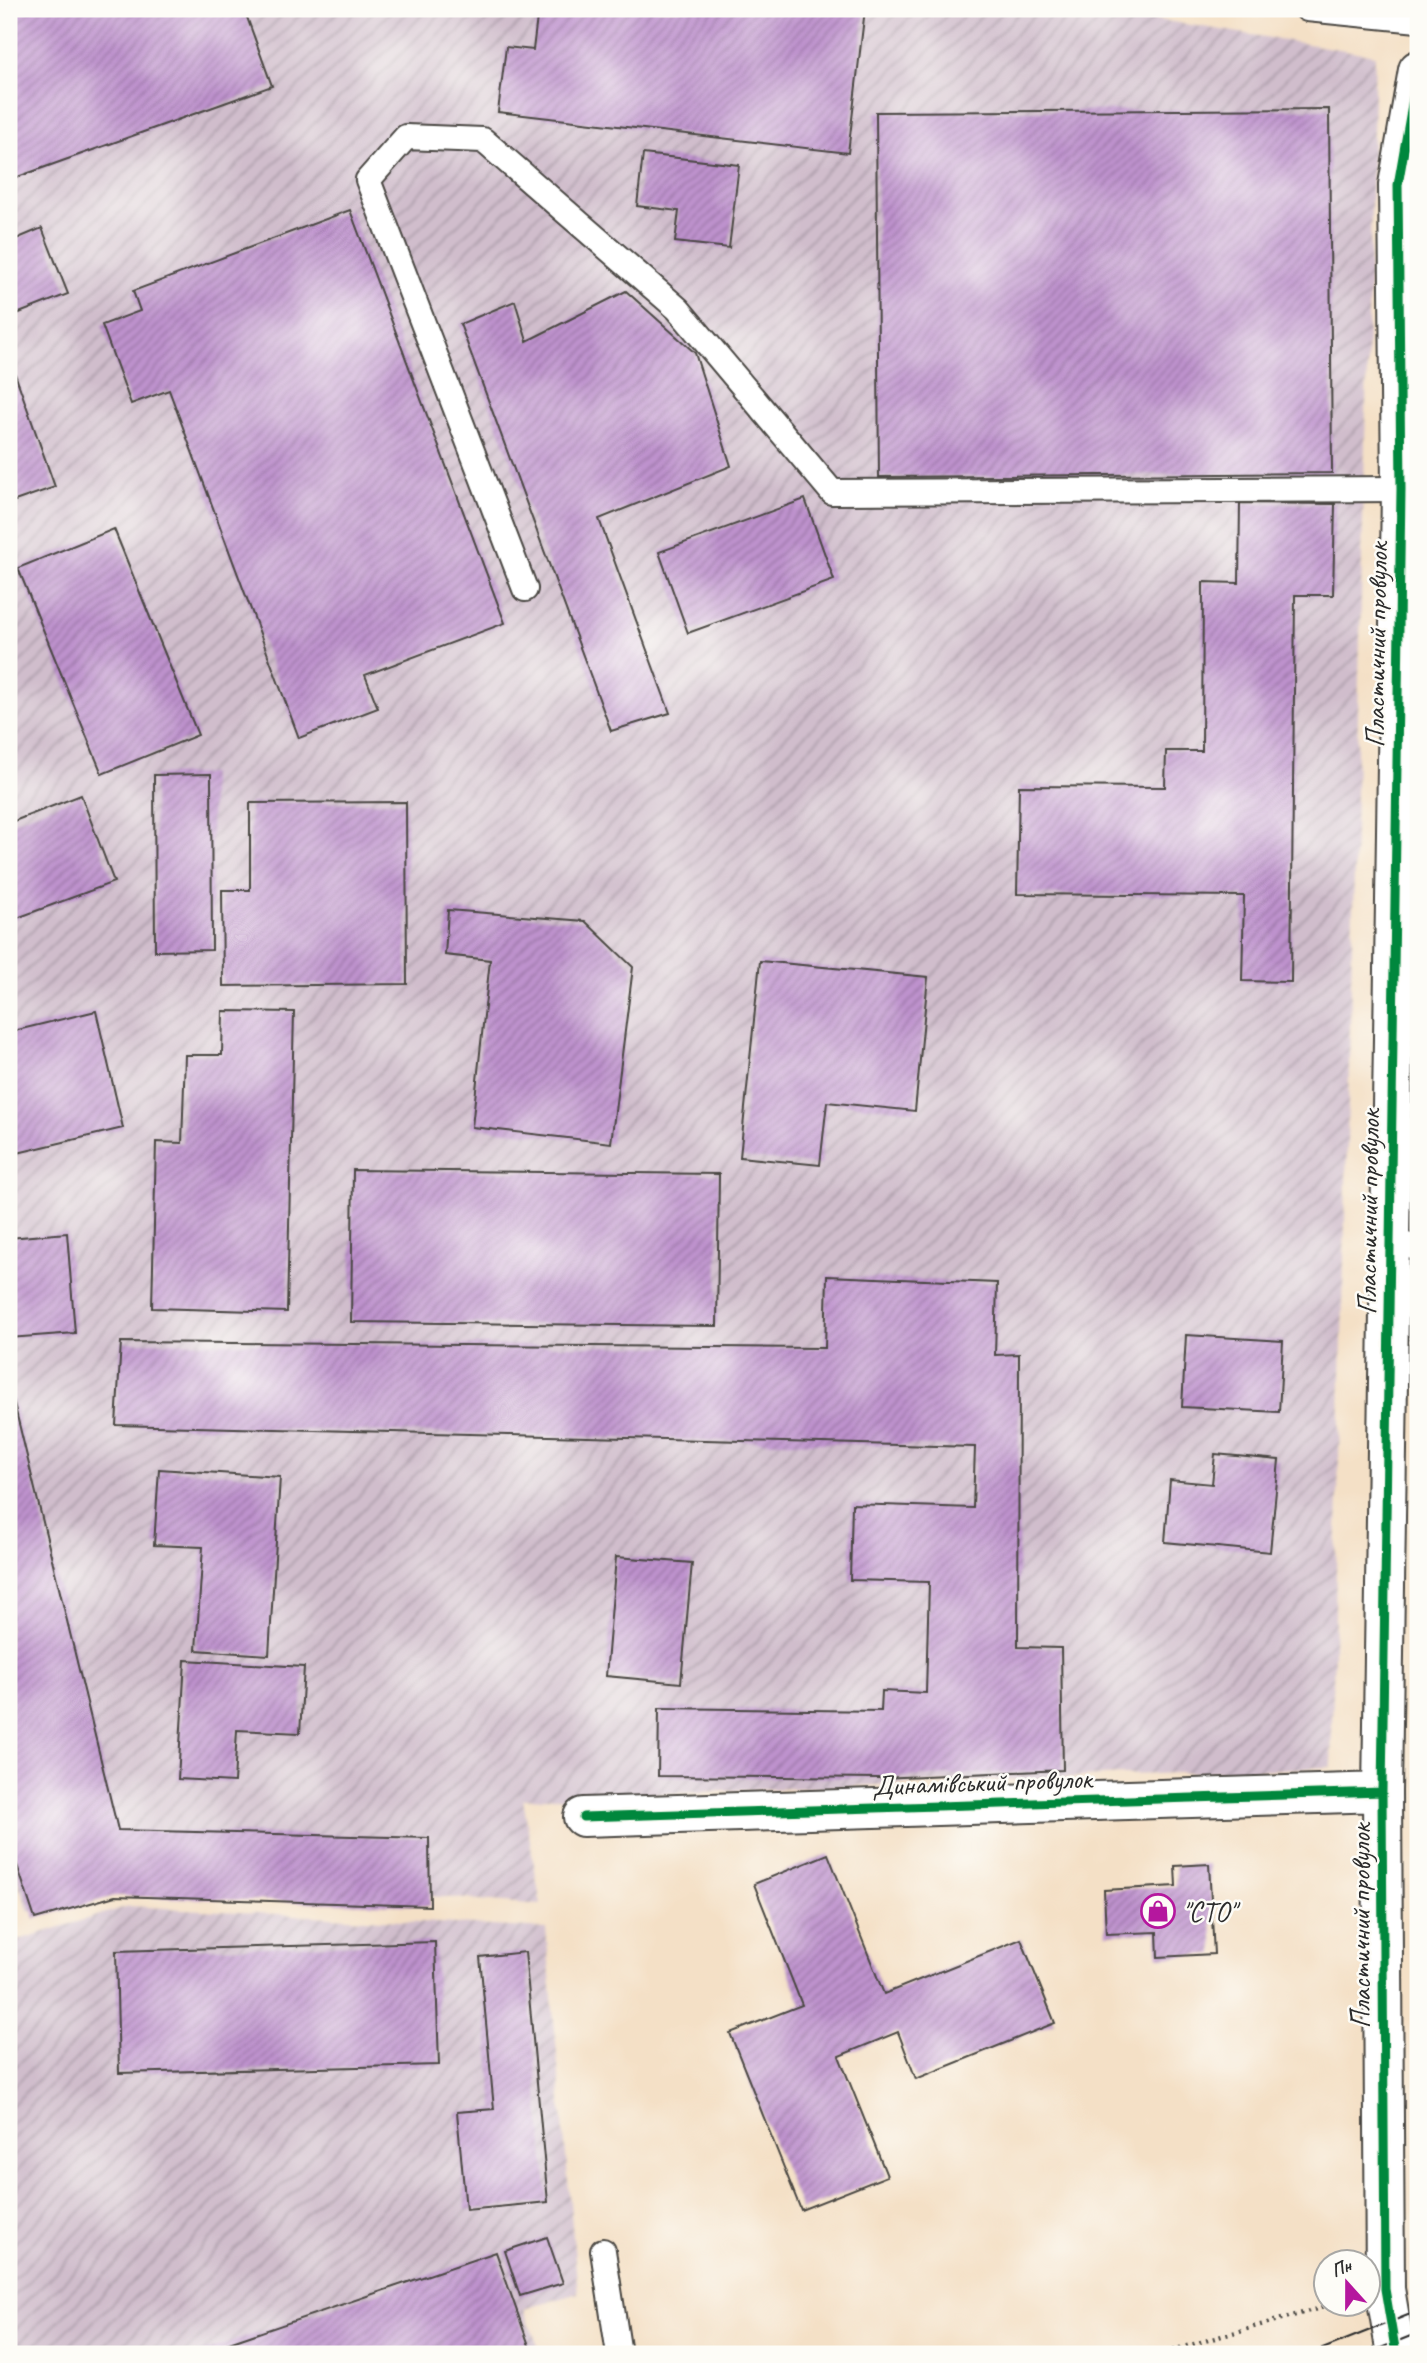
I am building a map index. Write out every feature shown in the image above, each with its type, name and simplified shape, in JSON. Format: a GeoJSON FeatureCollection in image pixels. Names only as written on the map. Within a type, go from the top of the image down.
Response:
{"type":"FeatureCollection","features":[{"type":"Feature","properties":{"kind":"street","name":"Пластичний провулок"},"geometry":{"type":"LineString","coordinates":[[1396,2354],[1385,2289],[1382,1792],[1404,1245],[1398,185],[1418,71]]}},
{"type":"Feature","properties":{"kind":"street","name":"Динамівський провулок"},"geometry":{"type":"LineString","coordinates":[[583,1817],[1382,1792]]}},
{"type":"Feature","properties":{"kind":"lane"},"geometry":{"type":"LineString","coordinates":[[1307,9],[1418,20]]}},
{"type":"Feature","properties":{"kind":"lane"},"geometry":{"type":"LineString","coordinates":[[525,589],[368,180],[406,137],[483,140],[678,309],[832,492],[1401,489]]}},
{"type":"Feature","properties":{"kind":"lane"},"geometry":{"type":"LineString","coordinates":[[603,2251],[620,2354]]}},
{"type":"Feature","properties":{"kind":"path"},"geometry":{"type":"LineString","coordinates":[[1158,2354],[1312,2310]]}},
{"type":"Feature","properties":{"kind":"shaded area"},"geometry":{"type":"Polygon","coordinates":[[[9,9],[1092,9],[1375,55],[1331,1767],[523,1799],[541,1905],[279,1884],[99,1887],[29,1911],[9,1861],[9,9]]]}},
{"type":"Feature","properties":{"kind":"shaded area"},"geometry":{"type":"Polygon","coordinates":[[[129,1906],[546,1929],[578,2293],[524,2309],[541,2354],[9,2354],[9,1943],[129,1906]]]}},
{"type":"Feature","properties":{"kind":"building"},"geometry":{"type":"Polygon","coordinates":[[[9,9],[244,9],[272,86],[9,180],[9,9]]]}},
{"type":"Feature","properties":{"kind":"building"},"geometry":{"type":"Polygon","coordinates":[[[538,9],[865,9],[848,153],[498,112],[506,47],[533,50],[538,9]]]}},
{"type":"Feature","properties":{"kind":"building"},"geometry":{"type":"Polygon","coordinates":[[[1329,109],[1332,473],[879,477],[876,112],[1329,109]]]}},
{"type":"Feature","properties":{"kind":"building"},"geometry":{"type":"Polygon","coordinates":[[[643,154],[739,165],[729,248],[675,242],[679,211],[637,206],[643,154]]]}},
{"type":"Feature","properties":{"kind":"building"},"geometry":{"type":"Polygon","coordinates":[[[350,210],[505,623],[365,675],[378,708],[299,738],[169,390],[131,404],[102,325],[140,311],[133,291],[350,210]]]}},
{"type":"Feature","properties":{"kind":"building"},"geometry":{"type":"Polygon","coordinates":[[[42,228],[68,294],[9,317],[9,242],[42,228]]]}},
{"type":"Feature","properties":{"kind":"building"},"geometry":{"type":"Polygon","coordinates":[[[626,291],[695,353],[731,466],[599,519],[670,713],[611,731],[460,324],[515,301],[527,341],[626,291]]]}},
{"type":"Feature","properties":{"kind":"building"},"geometry":{"type":"Polygon","coordinates":[[[9,357],[55,487],[9,503],[9,357]]]}},
{"type":"Feature","properties":{"kind":"building"},"geometry":{"type":"Polygon","coordinates":[[[805,499],[834,580],[688,633],[659,552],[805,499]]]}},
{"type":"Feature","properties":{"kind":"building"},"geometry":{"type":"Polygon","coordinates":[[[1240,503],[1335,504],[1333,595],[1295,595],[1291,982],[1242,981],[1244,896],[1017,894],[1019,786],[1165,787],[1166,751],[1202,751],[1203,582],[1239,583],[1240,503]]]}},
{"type":"Feature","properties":{"kind":"building"},"geometry":{"type":"Polygon","coordinates":[[[114,529],[198,735],[102,774],[18,568],[114,529]]]}},
{"type":"Feature","properties":{"kind":"building"},"geometry":{"type":"Polygon","coordinates":[[[211,774],[212,950],[155,951],[154,775],[211,774]]]}},
{"type":"Feature","properties":{"kind":"building"},"geometry":{"type":"Polygon","coordinates":[[[81,795],[114,882],[9,921],[9,823],[81,795]]]}},
{"type":"Feature","properties":{"kind":"building"},"geometry":{"type":"Polygon","coordinates":[[[406,802],[407,984],[223,986],[222,890],[250,890],[250,803],[406,802]]]}},
{"type":"Feature","properties":{"kind":"building"},"geometry":{"type":"Polygon","coordinates":[[[448,910],[585,921],[633,967],[611,1143],[472,1127],[490,960],[445,955],[448,910]]]}},
{"type":"Feature","properties":{"kind":"building"},"geometry":{"type":"Polygon","coordinates":[[[760,961],[928,977],[915,1111],[827,1102],[820,1165],[740,1157],[760,961]]]}},
{"type":"Feature","properties":{"kind":"building"},"geometry":{"type":"Polygon","coordinates":[[[96,1011],[123,1128],[9,1155],[9,1032],[96,1011]]]}},
{"type":"Feature","properties":{"kind":"building"},"geometry":{"type":"Polygon","coordinates":[[[223,1011],[294,1012],[287,1312],[152,1308],[156,1142],[182,1143],[185,1055],[222,1055],[223,1011]]]}},
{"type":"Feature","properties":{"kind":"building"},"geometry":{"type":"Polygon","coordinates":[[[353,1170],[719,1174],[717,1326],[351,1322],[353,1170]]]}},
{"type":"Feature","properties":{"kind":"building"},"geometry":{"type":"Polygon","coordinates":[[[67,1233],[75,1333],[9,1338],[9,1238],[67,1233]]]}},
{"type":"Feature","properties":{"kind":"building"},"geometry":{"type":"Polygon","coordinates":[[[827,1276],[997,1283],[995,1355],[1019,1354],[1018,1647],[1061,1648],[1063,1770],[880,1778],[658,1776],[659,1708],[881,1711],[882,1691],[926,1693],[929,1582],[850,1580],[852,1504],[973,1508],[975,1447],[116,1425],[121,1342],[825,1348],[827,1276]]]}},
{"type":"Feature","properties":{"kind":"building"},"geometry":{"type":"Polygon","coordinates":[[[1186,1335],[1283,1341],[1279,1412],[1182,1407],[1186,1335]]]}},
{"type":"Feature","properties":{"kind":"building"},"geometry":{"type":"Polygon","coordinates":[[[12,1395],[118,1830],[429,1838],[430,1906],[115,1896],[35,1919],[9,1841],[9,1396],[12,1395]]]}},
{"type":"Feature","properties":{"kind":"building"},"geometry":{"type":"Polygon","coordinates":[[[1215,1454],[1279,1460],[1270,1552],[1165,1542],[1170,1480],[1212,1484],[1215,1454]]]}},
{"type":"Feature","properties":{"kind":"building"},"geometry":{"type":"Polygon","coordinates":[[[159,1469],[280,1477],[269,1655],[196,1650],[203,1547],[154,1545],[159,1469]]]}},
{"type":"Feature","properties":{"kind":"building"},"geometry":{"type":"Polygon","coordinates":[[[616,1557],[692,1563],[681,1683],[606,1676],[616,1557]]]}},
{"type":"Feature","properties":{"kind":"building"},"geometry":{"type":"Polygon","coordinates":[[[185,1660],[304,1667],[300,1733],[237,1730],[234,1782],[178,1779],[185,1660]]]}},
{"type":"Feature","properties":{"kind":"building"},"geometry":{"type":"Polygon","coordinates":[[[828,1854],[884,1994],[1021,1939],[1055,2023],[916,2079],[898,2032],[839,2056],[887,2176],[801,2210],[730,2033],[802,2005],[754,1884],[828,1854]]]}},
{"type":"Feature","properties":{"kind":"building","name":"\"СТО\""},"geometry":{"type":"Polygon","coordinates":[[[1209,1864],[1214,1954],[1158,1957],[1157,1932],[1106,1934],[1104,1890],[1176,1886],[1175,1866],[1209,1864]]]}},
{"type":"Feature","properties":{"kind":"building"},"geometry":{"type":"Polygon","coordinates":[[[435,1942],[439,2065],[119,2073],[116,1951],[435,1942]]]}},
{"type":"Feature","properties":{"kind":"building"},"geometry":{"type":"Polygon","coordinates":[[[525,1952],[548,2202],[466,2210],[457,2112],[494,2109],[480,1957],[525,1952]]]}},
{"type":"Feature","properties":{"kind":"building"},"geometry":{"type":"Polygon","coordinates":[[[547,2237],[563,2283],[520,2296],[505,2251],[547,2237]]]}},
{"type":"Feature","properties":{"kind":"building"},"geometry":{"type":"Polygon","coordinates":[[[496,2252],[532,2354],[197,2354],[496,2252]]]}},
{"type":"Feature","properties":{"kind":"tram line"},"geometry":{"type":"LineString","coordinates":[[1310,2354],[1418,2311]]}},
{"type":"Feature","properties":{"kind":"tram line"},"geometry":{"type":"LineString","coordinates":[[1366,2354],[1418,2333]]}},
{"type":"Feature","properties":{"kind":"cycle path"},"geometry":{"type":"LineString","coordinates":[[1396,2354],[1385,2289],[1382,1792],[1401,489],[1398,185],[1418,70]]}},
{"type":"Feature","properties":{"kind":"cycle path"},"geometry":{"type":"LineString","coordinates":[[583,1817],[1382,1792]]}},
{"type":"Feature","properties":{"kind":"place","name":"\"СТО\""},"geometry":{"type":"Point","coordinates":[1158,1911]}}]}
